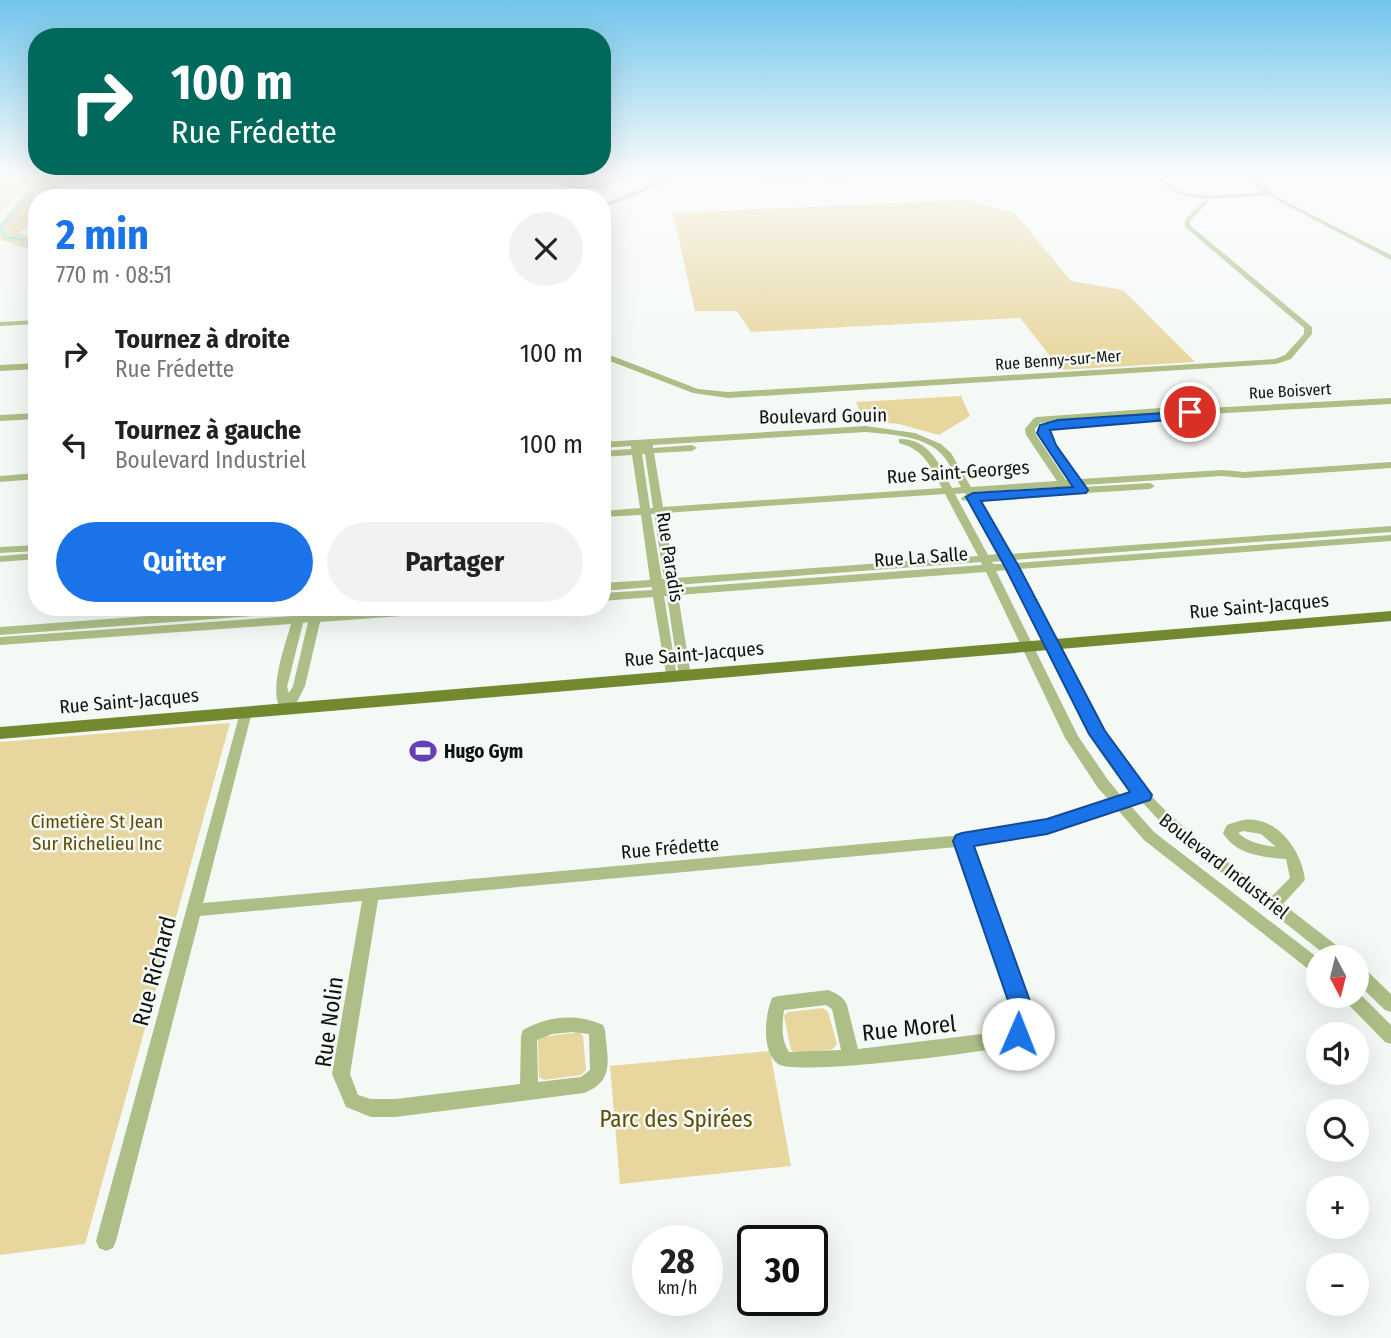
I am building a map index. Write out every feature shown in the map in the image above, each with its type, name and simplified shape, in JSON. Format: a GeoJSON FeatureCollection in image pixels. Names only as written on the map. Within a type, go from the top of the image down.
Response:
{"type":"FeatureCollection","features":[{"type":"Feature","properties":{"kind":"main road","name":"Rue Saint-Jacques"},"geometry":{"type":"LineString","coordinates":[[0,733],[1391,616]]}},
{"type":"Feature","properties":{"kind":"street","name":"Rue Benny-sur-Mer"},"geometry":{"type":"LineString","coordinates":[[611,358],[696,391],[728,395],[1276,361],[1288,357],[1308,334],[1308,327],[1201,237]]}},
{"type":"Feature","properties":{"kind":"street"},"geometry":{"type":"LineString","coordinates":[[1352,237],[1391,258]]}},
{"type":"Feature","properties":{"kind":"street"},"geometry":{"type":"LineString","coordinates":[[0,321],[28,321]]}},
{"type":"Feature","properties":{"kind":"street"},"geometry":{"type":"LineString","coordinates":[[0,362],[28,360]]}},
{"type":"Feature","properties":{"kind":"street"},"geometry":{"type":"LineString","coordinates":[[0,368],[28,366]]}},
{"type":"Feature","properties":{"kind":"street","name":"Rue Boisvert"},"geometry":{"type":"LineString","coordinates":[[1190,412],[1180,416],[1058,424],[1045,428],[1034,425],[1037,420],[1048,418],[1391,401]]}},
{"type":"Feature","properties":{"kind":"street"},"geometry":{"type":"LineString","coordinates":[[0,411],[28,410]]}},
{"type":"Feature","properties":{"kind":"street"},"geometry":{"type":"LineString","coordinates":[[0,418],[28,416]]}},
{"type":"Feature","properties":{"kind":"street"},"geometry":{"type":"LineString","coordinates":[[1034,425],[1030,429],[1031,435],[1065,487]]}},
{"type":"Feature","properties":{"kind":"street"},"geometry":{"type":"LineString","coordinates":[[1045,428],[1043,433],[1050,445],[1079,486]]}},
{"type":"Feature","properties":{"kind":"street","name":"Boulevard Gouin"},"geometry":{"type":"LineString","coordinates":[[611,446],[649,447],[836,434],[915,436],[938,446],[948,455],[970,493],[1053,645]]}},
{"type":"Feature","properties":{"kind":"street","name":"Boulevard Gouin"},"geometry":{"type":"LineString","coordinates":[[892,435],[917,445],[931,458],[1028,647]]}},
{"type":"Feature","properties":{"kind":"street","name":"Boulevard Gouin"},"geometry":{"type":"LineString","coordinates":[[611,452],[635,447]]}},
{"type":"Feature","properties":{"kind":"street","name":"Rue Paradis"},"geometry":{"type":"LineString","coordinates":[[635,447],[657,588],[678,676]]}},
{"type":"Feature","properties":{"kind":"street","name":"Rue Paradis"},"geometry":{"type":"LineString","coordinates":[[649,447],[671,587],[678,676]]}},
{"type":"Feature","properties":{"kind":"street","name":"Rue Saint-Georges"},"geometry":{"type":"LineString","coordinates":[[611,514],[659,515],[1079,486],[1230,480],[1244,475],[1391,464]]}},
{"type":"Feature","properties":{"kind":"street"},"geometry":{"type":"LineString","coordinates":[[0,479],[28,480]]}},
{"type":"Feature","properties":{"kind":"street"},"geometry":{"type":"LineString","coordinates":[[0,486],[28,481]]}},
{"type":"Feature","properties":{"kind":"street","name":"Rue Saint-Georges"},"geometry":{"type":"LineString","coordinates":[[611,521],[646,515]]}},
{"type":"Feature","properties":{"kind":"street","name":"Rue La Salle"},"geometry":{"type":"LineString","coordinates":[[1135,553],[1283,537],[1391,529]]}},
{"type":"Feature","properties":{"kind":"street"},"geometry":{"type":"LineString","coordinates":[[1283,537],[1291,546]]}},
{"type":"Feature","properties":{"kind":"street","name":"Rue La Salle"},"geometry":{"type":"LineString","coordinates":[[611,587],[657,588],[1135,553],[1291,546],[1391,538]]}},
{"type":"Feature","properties":{"kind":"street"},"geometry":{"type":"LineString","coordinates":[[0,550],[28,548]]}},
{"type":"Feature","properties":{"kind":"street"},"geometry":{"type":"LineString","coordinates":[[0,559],[28,557]]}},
{"type":"Feature","properties":{"kind":"street","name":"Rue La Salle"},"geometry":{"type":"LineString","coordinates":[[611,596],[657,588]]}},
{"type":"Feature","properties":{"kind":"street"},"geometry":{"type":"LineString","coordinates":[[0,641],[21,635],[252,616]]}},
{"type":"Feature","properties":{"kind":"street"},"geometry":{"type":"LineString","coordinates":[[287,709],[281,687],[299,616]]}},
{"type":"Feature","properties":{"kind":"street"},"geometry":{"type":"LineString","coordinates":[[287,709],[299,686],[315,616]]}},
{"type":"Feature","properties":{"kind":"street"},"geometry":{"type":"LineString","coordinates":[[0,631],[21,635]]}},
{"type":"Feature","properties":{"kind":"street","name":"Boulevard Industriel"},"geometry":{"type":"LineString","coordinates":[[1053,645],[1098,734],[1143,795],[1173,826],[1324,945]]}},
{"type":"Feature","properties":{"kind":"street","name":"Boulevard Industriel"},"geometry":{"type":"LineString","coordinates":[[1028,647],[1072,738],[1103,784],[1149,836],[1306,958]]}},
{"type":"Feature","properties":{"kind":"street","name":"Rue Richard"},"geometry":{"type":"LineString","coordinates":[[106,1241],[246,712]]}},
{"type":"Feature","properties":{"kind":"street","name":"Rue Frédette"},"geometry":{"type":"LineString","coordinates":[[194,910],[962,841],[1047,827],[1143,795]]}},
{"type":"Feature","properties":{"kind":"street","name":"Rue Morel"},"geometry":{"type":"LineString","coordinates":[[851,1057],[839,1005],[828,997],[778,1003],[772,1014],[778,1050],[784,1059],[794,1063],[851,1057],[999,1040],[1018,1034],[1024,1015],[962,841]]}},
{"type":"Feature","properties":{"kind":"street"},"geometry":{"type":"LineString","coordinates":[[1273,905],[1298,880],[1298,869],[1289,854]]}},
{"type":"Feature","properties":{"kind":"street","name":"Rue Nolin"},"geometry":{"type":"LineString","coordinates":[[372,894],[341,1074],[352,1101],[370,1108],[395,1108],[529,1092],[584,1085],[599,1072],[597,1030],[588,1024],[538,1029],[529,1036],[529,1092]]}},
{"type":"Feature","properties":{"kind":"street"},"geometry":{"type":"LineString","coordinates":[[1369,984],[1391,1005]]}},
{"type":"Feature","properties":{"kind":"street"},"geometry":{"type":"LineString","coordinates":[[1364,1008],[1389,1029]]}},
{"type":"Feature","properties":{"kind":"green space"},"geometry":{"type":"Polygon","coordinates":[[[0,237],[28,237],[28,248],[9,242],[0,240],[0,237]]]}},
{"type":"Feature","properties":{"kind":"green space"},"geometry":{"type":"Polygon","coordinates":[[[678,237],[1035,237],[1071,281],[1123,290],[1195,362],[1061,370],[1020,318],[751,332],[737,311],[695,311],[678,237]]]}},
{"type":"Feature","properties":{"kind":"green space"},"geometry":{"type":"Polygon","coordinates":[[[961,396],[970,416],[939,435],[899,424],[864,421],[856,402],[961,396]]]}},
{"type":"Feature","properties":{"kind":"green space","name":"Cimetière St Jean Sur Richelieu Inc"},"geometry":{"type":"Polygon","coordinates":[[[230,723],[85,1244],[0,1255],[0,742],[230,723]]]}},
{"type":"Feature","properties":{"kind":"green space"},"geometry":{"type":"Polygon","coordinates":[[[823,1008],[828,1012],[837,1044],[833,1049],[797,1054],[791,1050],[784,1016],[788,1012],[823,1008]]]}},
{"type":"Feature","properties":{"kind":"green space"},"geometry":{"type":"Polygon","coordinates":[[[579,1032],[583,1036],[586,1070],[581,1075],[544,1080],[539,1077],[538,1040],[542,1037],[579,1032]]]}},
{"type":"Feature","properties":{"kind":"green space","name":"Parc des Spirées"},"geometry":{"type":"Polygon","coordinates":[[[770,1051],[791,1166],[620,1184],[610,1066],[770,1051]]]}},
{"type":"Feature","properties":{"kind":"waterway"},"geometry":{"type":"LineString","coordinates":[[8,237],[28,241]]}},
{"type":"Feature","properties":{"kind":"place","name":"Hugo Gym"},"geometry":{"type":"Point","coordinates":[423,751]}},
{"type":"Feature","properties":{"kind":"route"},"geometry":{"type":"LineString","coordinates":[[1018,1034],[1024,1015],[962,841],[1047,827],[1143,795],[1098,734],[973,497],[1082,490],[1050,445],[1043,433],[1045,428],[1058,424],[1180,416],[1190,412]]}}]}
